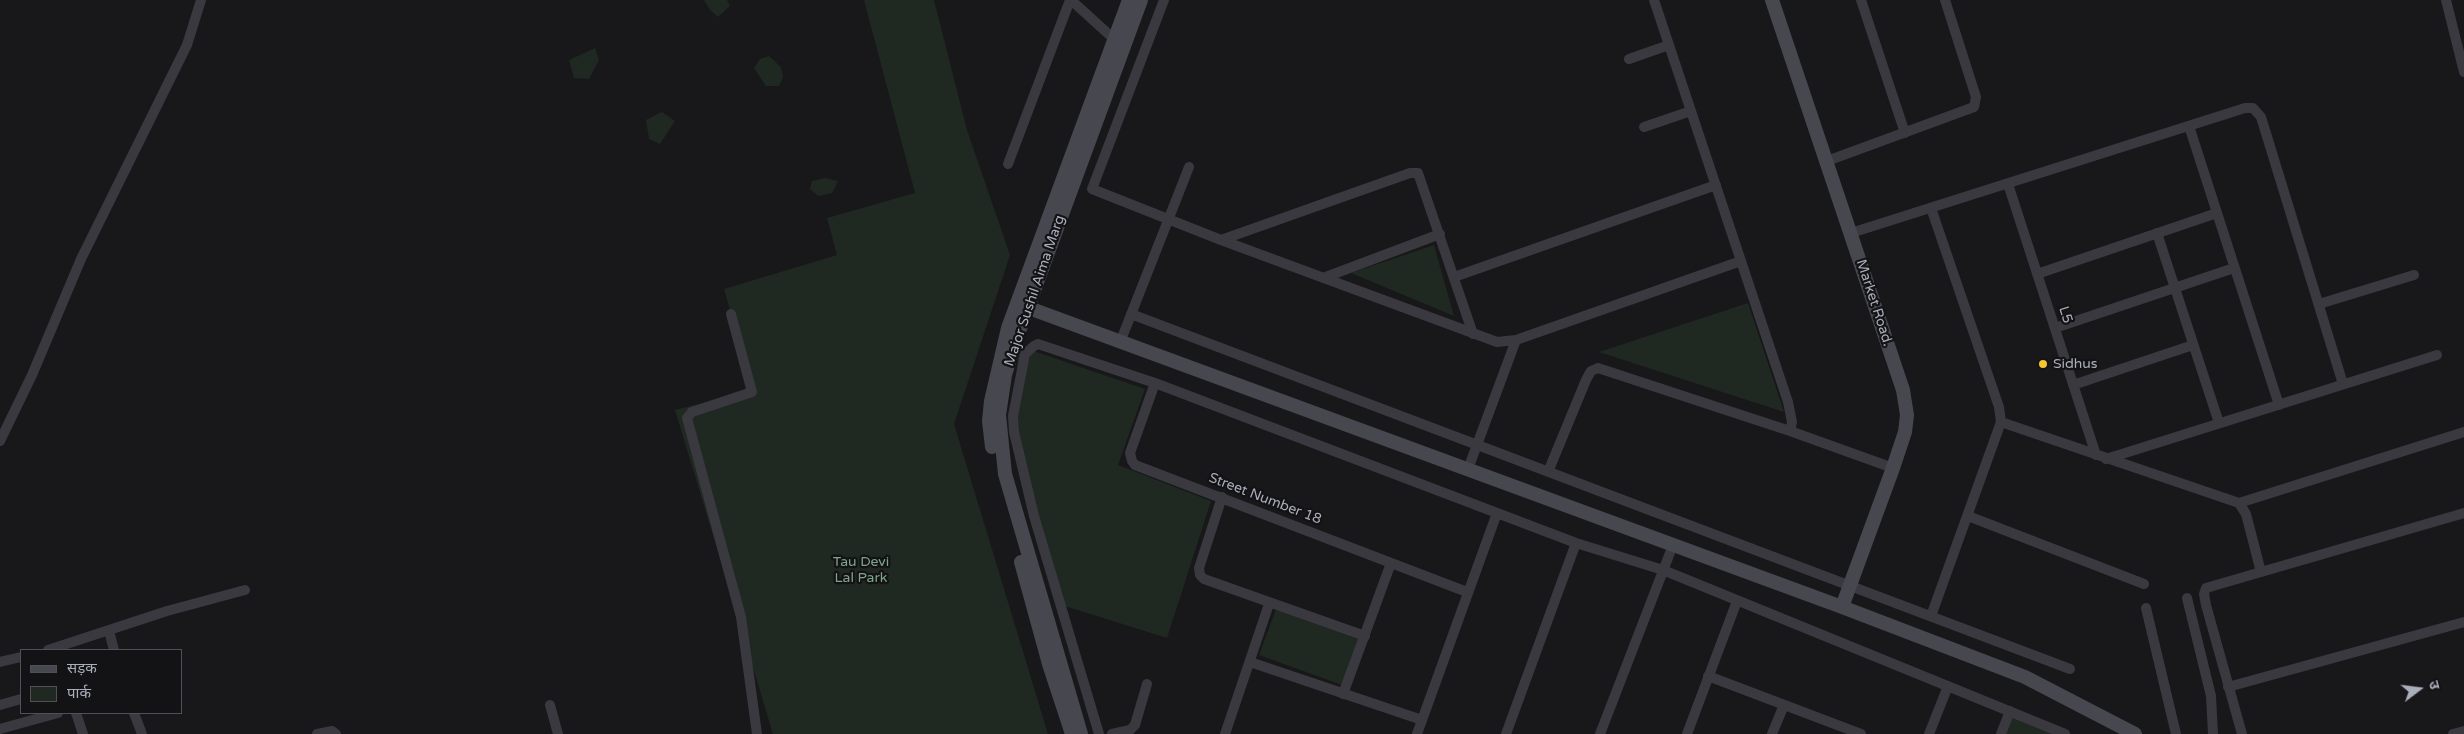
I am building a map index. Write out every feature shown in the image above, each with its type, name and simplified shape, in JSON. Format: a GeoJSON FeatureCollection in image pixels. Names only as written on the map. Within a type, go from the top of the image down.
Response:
{"type":"FeatureCollection","features":[{"type":"Feature","properties":{"kind":"street"},"geometry":{"type":"LineString","coordinates":[[0,441],[32,375],[81,259],[187,45],[201,0]]}},
{"type":"Feature","properties":{"kind":"street"},"geometry":{"type":"LineString","coordinates":[[1008,164],[1070,0],[1084,10],[1115,40]]}},
{"type":"Feature","properties":{"kind":"street","name":"Major Sushil Aima Marg"},"geometry":{"type":"LineString","coordinates":[[1082,734],[1016,510],[1002,453],[1000,414],[1002,389],[1023,305],[1063,176],[1129,0]]}},
{"type":"Feature","properties":{"kind":"street","name":"Major Sushil Aima Marg"},"geometry":{"type":"LineString","coordinates":[[1072,734],[1040,634],[1002,495],[992,447],[989,421],[990,401],[1008,328],[1023,305],[1074,181],[1141,0]]}},
{"type":"Feature","properties":{"kind":"street"},"geometry":{"type":"LineString","coordinates":[[1092,189],[1164,0]]}},
{"type":"Feature","properties":{"kind":"street"},"geometry":{"type":"LineString","coordinates":[[1654,0],[1788,402],[1792,422],[1790,431]]}},
{"type":"Feature","properties":{"kind":"street","name":"Market Road."},"geometry":{"type":"LineString","coordinates":[[1772,0],[1906,402],[1906,432],[1842,607]]}},
{"type":"Feature","properties":{"kind":"street"},"geometry":{"type":"LineString","coordinates":[[1861,0],[1905,133]]}},
{"type":"Feature","properties":{"kind":"street"},"geometry":{"type":"LineString","coordinates":[[1827,161],[1969,110],[1976,103],[1945,0]]}},
{"type":"Feature","properties":{"kind":"street"},"geometry":{"type":"LineString","coordinates":[[2446,0],[2464,72]]}},
{"type":"Feature","properties":{"kind":"street"},"geometry":{"type":"LineString","coordinates":[[1630,58],[1669,45]]}},
{"type":"Feature","properties":{"kind":"street"},"geometry":{"type":"LineString","coordinates":[[1851,233],[2245,108],[2253,108],[2258,111],[2343,384]]}},
{"type":"Feature","properties":{"kind":"street"},"geometry":{"type":"LineString","coordinates":[[1644,127],[1691,111]]}},
{"type":"Feature","properties":{"kind":"street"},"geometry":{"type":"LineString","coordinates":[[2189,126],[2278,405]]}},
{"type":"Feature","properties":{"kind":"street"},"geometry":{"type":"LineString","coordinates":[[1121,340],[1189,167]]}},
{"type":"Feature","properties":{"kind":"street"},"geometry":{"type":"LineString","coordinates":[[1221,240],[1415,172],[1421,175],[1473,334]]}},
{"type":"Feature","properties":{"kind":"street"},"geometry":{"type":"LineString","coordinates":[[1074,181],[1221,240],[1497,342],[1516,340],[1741,261]]}},
{"type":"Feature","properties":{"kind":"street","name":"L5"},"geometry":{"type":"LineString","coordinates":[[2008,184],[2096,455]]}},
{"type":"Feature","properties":{"kind":"street"},"geometry":{"type":"LineString","coordinates":[[1454,277],[1716,185]]}},
{"type":"Feature","properties":{"kind":"street"},"geometry":{"type":"LineString","coordinates":[[1931,616],[2001,422],[1999,407],[1932,208]]}},
{"type":"Feature","properties":{"kind":"street"},"geometry":{"type":"LineString","coordinates":[[2038,274],[2216,213]]}},
{"type":"Feature","properties":{"kind":"street"},"geometry":{"type":"LineString","coordinates":[[2157,233],[2219,423]]}},
{"type":"Feature","properties":{"kind":"street"},"geometry":{"type":"LineString","coordinates":[[1323,278],[1440,234]]}},
{"type":"Feature","properties":{"kind":"street"},"geometry":{"type":"LineString","coordinates":[[2055,328],[2234,268]]}},
{"type":"Feature","properties":{"kind":"street"},"geometry":{"type":"LineString","coordinates":[[2319,304],[2414,275]]}},
{"type":"Feature","properties":{"kind":"street"},"geometry":{"type":"LineString","coordinates":[[1023,305],[1842,607],[2025,677],[2136,734]]}},
{"type":"Feature","properties":{"kind":"street"},"geometry":{"type":"LineString","coordinates":[[731,314],[752,392],[692,412],[687,418],[740,610],[757,734]]}},
{"type":"Feature","properties":{"kind":"street"},"geometry":{"type":"LineString","coordinates":[[1132,314],[2070,669]]}},
{"type":"Feature","properties":{"kind":"street"},"geometry":{"type":"LineString","coordinates":[[1468,470],[1516,340]]}},
{"type":"Feature","properties":{"kind":"street"},"geometry":{"type":"LineString","coordinates":[[1099,734],[1034,516],[1017,446],[1013,416],[1018,385],[1025,354],[1038,344],[1155,383],[1576,543],[1663,570],[2065,734]]}},
{"type":"Feature","properties":{"kind":"street"},"geometry":{"type":"LineString","coordinates":[[2073,385],[2193,345]]}},
{"type":"Feature","properties":{"kind":"street"},"geometry":{"type":"LineString","coordinates":[[2106,459],[2436,355]]}},
{"type":"Feature","properties":{"kind":"street"},"geometry":{"type":"LineString","coordinates":[[1548,472],[1586,380],[1591,372],[1598,368],[1790,431],[1893,468]]}},
{"type":"Feature","properties":{"kind":"street","name":"Street Number 18"},"geometry":{"type":"LineString","coordinates":[[1155,383],[1130,453],[1135,465],[1468,592]]}},
{"type":"Feature","properties":{"kind":"street"},"geometry":{"type":"LineString","coordinates":[[2001,422],[2239,503],[2464,432]]}},
{"type":"Feature","properties":{"kind":"street"},"geometry":{"type":"LineString","coordinates":[[1222,497],[1199,568],[1200,575],[1204,579],[1269,604],[1364,636]]}},
{"type":"Feature","properties":{"kind":"street"},"geometry":{"type":"LineString","coordinates":[[2239,503],[2246,514],[2261,572]]}},
{"type":"Feature","properties":{"kind":"street"},"geometry":{"type":"LineString","coordinates":[[1417,734],[1498,513]]}},
{"type":"Feature","properties":{"kind":"street"},"geometry":{"type":"LineString","coordinates":[[2242,734],[2204,594],[2206,588],[2464,513]]}},
{"type":"Feature","properties":{"kind":"street"},"geometry":{"type":"LineString","coordinates":[[1968,516],[2144,584]]}},
{"type":"Feature","properties":{"kind":"street"},"geometry":{"type":"LineString","coordinates":[[1506,734],[1576,543]]}},
{"type":"Feature","properties":{"kind":"street"},"geometry":{"type":"LineString","coordinates":[[1600,734],[1673,545]]}},
{"type":"Feature","properties":{"kind":"street"},"geometry":{"type":"LineString","coordinates":[[1344,694],[1391,563]]}},
{"type":"Feature","properties":{"kind":"street"},"geometry":{"type":"LineString","coordinates":[[51,649],[167,611],[245,590]]}},
{"type":"Feature","properties":{"kind":"street"},"geometry":{"type":"LineString","coordinates":[[2188,598],[2212,696],[2213,734]]}},
{"type":"Feature","properties":{"kind":"street"},"geometry":{"type":"LineString","coordinates":[[1687,734],[1737,601]]}},
{"type":"Feature","properties":{"kind":"street"},"geometry":{"type":"LineString","coordinates":[[1225,734],[1269,604]]}},
{"type":"Feature","properties":{"kind":"street"},"geometry":{"type":"LineString","coordinates":[[2146,608],[2176,734]]}},
{"type":"Feature","properties":{"kind":"street"},"geometry":{"type":"LineString","coordinates":[[2228,687],[2464,622]]}},
{"type":"Feature","properties":{"kind":"street"},"geometry":{"type":"LineString","coordinates":[[109,631],[114,649]]}},
{"type":"Feature","properties":{"kind":"street"},"geometry":{"type":"LineString","coordinates":[[0,662],[20,657]]}},
{"type":"Feature","properties":{"kind":"street"},"geometry":{"type":"LineString","coordinates":[[1250,662],[1422,720]]}},
{"type":"Feature","properties":{"kind":"street"},"geometry":{"type":"LineString","coordinates":[[1708,676],[1861,734]]}},
{"type":"Feature","properties":{"kind":"street"},"geometry":{"type":"LineString","coordinates":[[1112,734],[1130,730],[1135,726],[1147,684]]}},
{"type":"Feature","properties":{"kind":"street"},"geometry":{"type":"LineString","coordinates":[[1929,734],[1948,686]]}},
{"type":"Feature","properties":{"kind":"street"},"geometry":{"type":"LineString","coordinates":[[0,705],[20,699]]}},
{"type":"Feature","properties":{"kind":"street"},"geometry":{"type":"LineString","coordinates":[[550,705],[558,734]]}},
{"type":"Feature","properties":{"kind":"street"},"geometry":{"type":"LineString","coordinates":[[1772,734],[1784,705]]}},
{"type":"Feature","properties":{"kind":"street"},"geometry":{"type":"LineString","coordinates":[[2001,734],[2010,711]]}},
{"type":"Feature","properties":{"kind":"street"},"geometry":{"type":"LineString","coordinates":[[0,729],[54,714]]}},
{"type":"Feature","properties":{"kind":"street"},"geometry":{"type":"LineString","coordinates":[[76,714],[83,734]]}},
{"type":"Feature","properties":{"kind":"street"},"geometry":{"type":"LineString","coordinates":[[134,714],[142,734]]}},
{"type":"Feature","properties":{"kind":"street"},"geometry":{"type":"LineString","coordinates":[[316,734],[332,731],[336,734]]}},
{"type":"Feature","properties":{"kind":"street"},"geometry":{"type":"LineString","coordinates":[[2453,734],[2464,731]]}},
{"type":"Feature","properties":{"kind":"green space"},"geometry":{"type":"Polygon","coordinates":[[[704,0],[727,0],[730,6],[718,17],[710,10],[704,0]]]}},
{"type":"Feature","properties":{"kind":"green space","name":"Tau Devi Lal Park"},"geometry":{"type":"Polygon","coordinates":[[[864,0],[934,0],[967,130],[1010,255],[954,424],[1048,734],[773,734],[675,410],[753,390],[724,289],[837,255],[827,218],[915,193],[864,0]]]}},
{"type":"Feature","properties":{"kind":"green space"},"geometry":{"type":"Polygon","coordinates":[[[595,48],[599,60],[589,79],[574,78],[569,60],[595,48]]]}},
{"type":"Feature","properties":{"kind":"green space"},"geometry":{"type":"Polygon","coordinates":[[[769,56],[781,67],[783,77],[779,86],[766,86],[754,68],[760,59],[769,56]]]}},
{"type":"Feature","properties":{"kind":"green space"},"geometry":{"type":"Polygon","coordinates":[[[662,112],[675,121],[660,144],[649,139],[646,120],[662,112]]]}},
{"type":"Feature","properties":{"kind":"green space"},"geometry":{"type":"Polygon","coordinates":[[[825,178],[838,181],[832,193],[818,196],[810,189],[812,181],[825,178]]]}},
{"type":"Feature","properties":{"kind":"green space"},"geometry":{"type":"Polygon","coordinates":[[[1434,245],[1454,316],[1351,273],[1434,245]]]}},
{"type":"Feature","properties":{"kind":"green space"},"geometry":{"type":"Polygon","coordinates":[[[1748,303],[1784,412],[1599,352],[1748,303]]]}},
{"type":"Feature","properties":{"kind":"green space"},"geometry":{"type":"Polygon","coordinates":[[[1019,346],[1145,389],[1118,465],[1211,501],[1167,638],[1055,603],[1013,416],[1019,346]]]}},
{"type":"Feature","properties":{"kind":"green space"},"geometry":{"type":"Polygon","coordinates":[[[1276,609],[1358,639],[1342,685],[1259,655],[1276,609]]]}},
{"type":"Feature","properties":{"kind":"green space"},"geometry":{"type":"Polygon","coordinates":[[[2012,716],[2054,734],[2005,734],[2012,716]]]}},
{"type":"Feature","properties":{"kind":"place","name":"Sidhus"},"geometry":{"type":"Point","coordinates":[2043,364]}}]}
